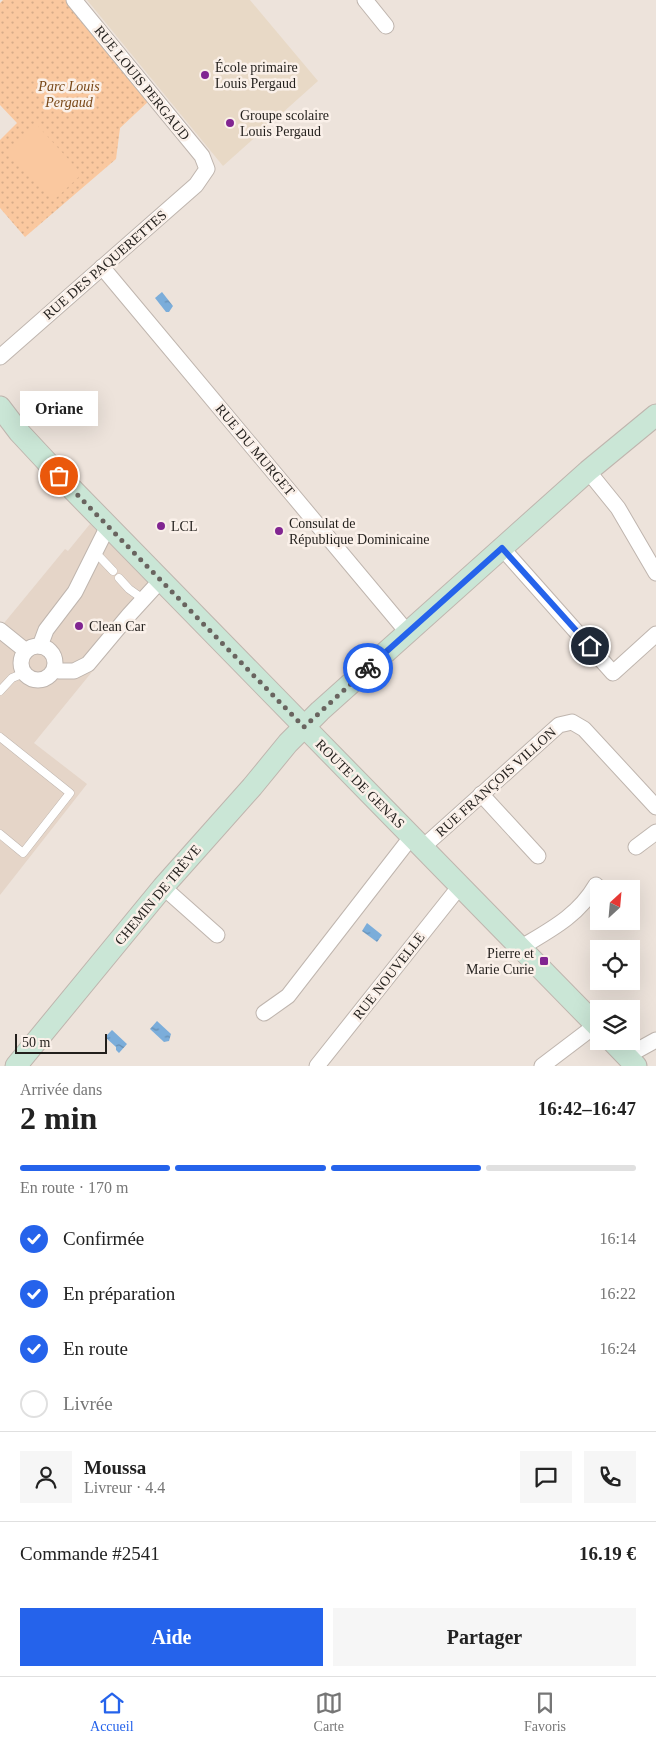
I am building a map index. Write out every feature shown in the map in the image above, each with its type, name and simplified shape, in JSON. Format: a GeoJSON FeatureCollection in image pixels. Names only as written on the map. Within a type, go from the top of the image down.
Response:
{"type":"FeatureCollection","features":[{"type":"Feature","properties":{"kind":"street","name":"RUE LOUIS PERGAUD"},"geometry":{"type":"LineString","coordinates":[[74,0],[202,156],[207,169]]}},
{"type":"Feature","properties":{"kind":"street"},"geometry":{"type":"LineString","coordinates":[[365,0],[386,26]]}},
{"type":"Feature","properties":{"kind":"street","name":"RUE DES PAQUERETTES"},"geometry":{"type":"LineString","coordinates":[[0,357],[196,185],[207,169]]}},
{"type":"Feature","properties":{"kind":"street","name":"RUE DU MURGET"},"geometry":{"type":"LineString","coordinates":[[102,268],[408,633]]}},
{"type":"Feature","properties":{"kind":"street","name":"ROUTE DE GENAS"},"geometry":{"type":"LineString","coordinates":[[0,407],[19,432],[108,526],[590,1020]]}},
{"type":"Feature","properties":{"kind":"street","name":"CHEMIN DE TRÈVE"},"geometry":{"type":"LineString","coordinates":[[16,1066],[163,887],[304,727],[588,471],[656,415]]}},
{"type":"Feature","properties":{"kind":"street"},"geometry":{"type":"LineString","coordinates":[[588,471],[618,508],[656,573]]}},
{"type":"Feature","properties":{"kind":"street"},"geometry":{"type":"LineString","coordinates":[[0,630],[33,649],[47,648],[54,655],[56,664],[48,677],[43,680],[33,679],[24,673],[21,662],[33,649],[75,592],[108,526]]}},
{"type":"Feature","properties":{"kind":"street"},"geometry":{"type":"LineString","coordinates":[[502,548],[613,673],[656,634]]}},
{"type":"Feature","properties":{"kind":"street"},"geometry":{"type":"LineString","coordinates":[[54,669],[74,671],[88,664],[160,580]]}},
{"type":"Feature","properties":{"kind":"street","name":"RUE FRANÇOIS VILLON"},"geometry":{"type":"LineString","coordinates":[[264,1013],[288,996],[417,841],[481,794],[559,725],[572,722],[584,728],[656,807]]}},
{"type":"Feature","properties":{"kind":"street"},"geometry":{"type":"LineString","coordinates":[[481,794],[538,856]]}},
{"type":"Feature","properties":{"kind":"street"},"geometry":{"type":"LineString","coordinates":[[636,848],[656,832]]}},
{"type":"Feature","properties":{"kind":"street","name":"RUE NOUVELLE"},"geometry":{"type":"LineString","coordinates":[[317,1066],[460,886]]}},
{"type":"Feature","properties":{"kind":"street"},"geometry":{"type":"LineString","coordinates":[[163,887],[217,935]]}},
{"type":"Feature","properties":{"kind":"street"},"geometry":{"type":"LineString","coordinates":[[520,948],[564,922],[590,895]]}},
{"type":"Feature","properties":{"kind":"street"},"geometry":{"type":"LineString","coordinates":[[542,1066],[590,1032]]}},
{"type":"Feature","properties":{"kind":"street"},"geometry":{"type":"LineString","coordinates":[[621,1050],[631,1061],[656,1040]]}},
{"type":"Feature","properties":{"kind":"lane"},"geometry":{"type":"LineString","coordinates":[[95,552],[113,572]]}},
{"type":"Feature","properties":{"kind":"lane"},"geometry":{"type":"LineString","coordinates":[[119,578],[129,589],[143,599]]}},
{"type":"Feature","properties":{"kind":"lane"},"geometry":{"type":"LineString","coordinates":[[0,691],[12,678],[24,673]]}},
{"type":"Feature","properties":{"kind":"lane"},"geometry":{"type":"LineString","coordinates":[[0,737],[70,792],[23,853],[0,834]]}},
{"type":"Feature","properties":{"kind":"shaded area","name":"Groupe scolaire Louis Pergaud"},"geometry":{"type":"Polygon","coordinates":[[[87,0],[250,0],[318,81],[223,166],[87,0]]]}},
{"type":"Feature","properties":{"kind":"shaded area"},"geometry":{"type":"Polygon","coordinates":[[[90,524],[157,592],[34,743],[87,784],[0,895],[0,628],[65,549],[68,551],[90,524]]]}},
{"type":"Feature","properties":{"kind":"green space","name":"Parc Louis Pergaud"},"geometry":{"type":"Polygon","coordinates":[[[3,0],[70,0],[151,99],[120,128],[116,159],[25,237],[0,208],[0,140],[17,123],[0,105],[0,3],[3,0]]]}},
{"type":"Feature","properties":{"kind":"green space"},"geometry":{"type":"Polygon","coordinates":[[[37,125],[82,174],[53,201],[8,151],[37,125]]]}},
{"type":"Feature","properties":{"kind":"water"},"geometry":{"type":"Polygon","coordinates":[[[162,292],[173,306],[169,312],[166,312],[155,298],[162,292]]]}},
{"type":"Feature","properties":{"kind":"water"},"geometry":{"type":"Polygon","coordinates":[[[367,923],[382,935],[377,942],[362,931],[367,923]]]}},
{"type":"Feature","properties":{"kind":"water"},"geometry":{"type":"Polygon","coordinates":[[[157,1021],[171,1034],[169,1041],[164,1042],[150,1029],[157,1021]]]}},
{"type":"Feature","properties":{"kind":"water"},"geometry":{"type":"Polygon","coordinates":[[[112,1030],[127,1044],[119,1053],[116,1047],[105,1037],[112,1030]]]}},
{"type":"Feature","properties":{"kind":"way so far"},"geometry":{"type":"LineString","coordinates":[[59,476],[304,727],[368,668]]}},
{"type":"Feature","properties":{"kind":"place","name":"École primaire Louis Pergaud"},"geometry":{"type":"Point","coordinates":[205,75]}},
{"type":"Feature","properties":{"kind":"place","name":"Groupe scolaire Louis Pergaud"},"geometry":{"type":"Point","coordinates":[230,123]}},
{"type":"Feature","properties":{"kind":"place","name":"Oriane"},"geometry":{"type":"Point","coordinates":[59,476]}},
{"type":"Feature","properties":{"kind":"place","name":"LCL"},"geometry":{"type":"Point","coordinates":[161,526]}},
{"type":"Feature","properties":{"kind":"place","name":"Consulat de République Dominicaine"},"geometry":{"type":"Point","coordinates":[279,531]}},
{"type":"Feature","properties":{"kind":"place","name":"Clean Car"},"geometry":{"type":"Point","coordinates":[79,626]}},
{"type":"Feature","properties":{"kind":"place","name":"Pierre et Marie Curie"},"geometry":{"type":"Point","coordinates":[544,961]}},
{"type":"Feature","properties":{"kind":"route"},"geometry":{"type":"LineString","coordinates":[[368,668],[502,548],[590,646]]}}]}
